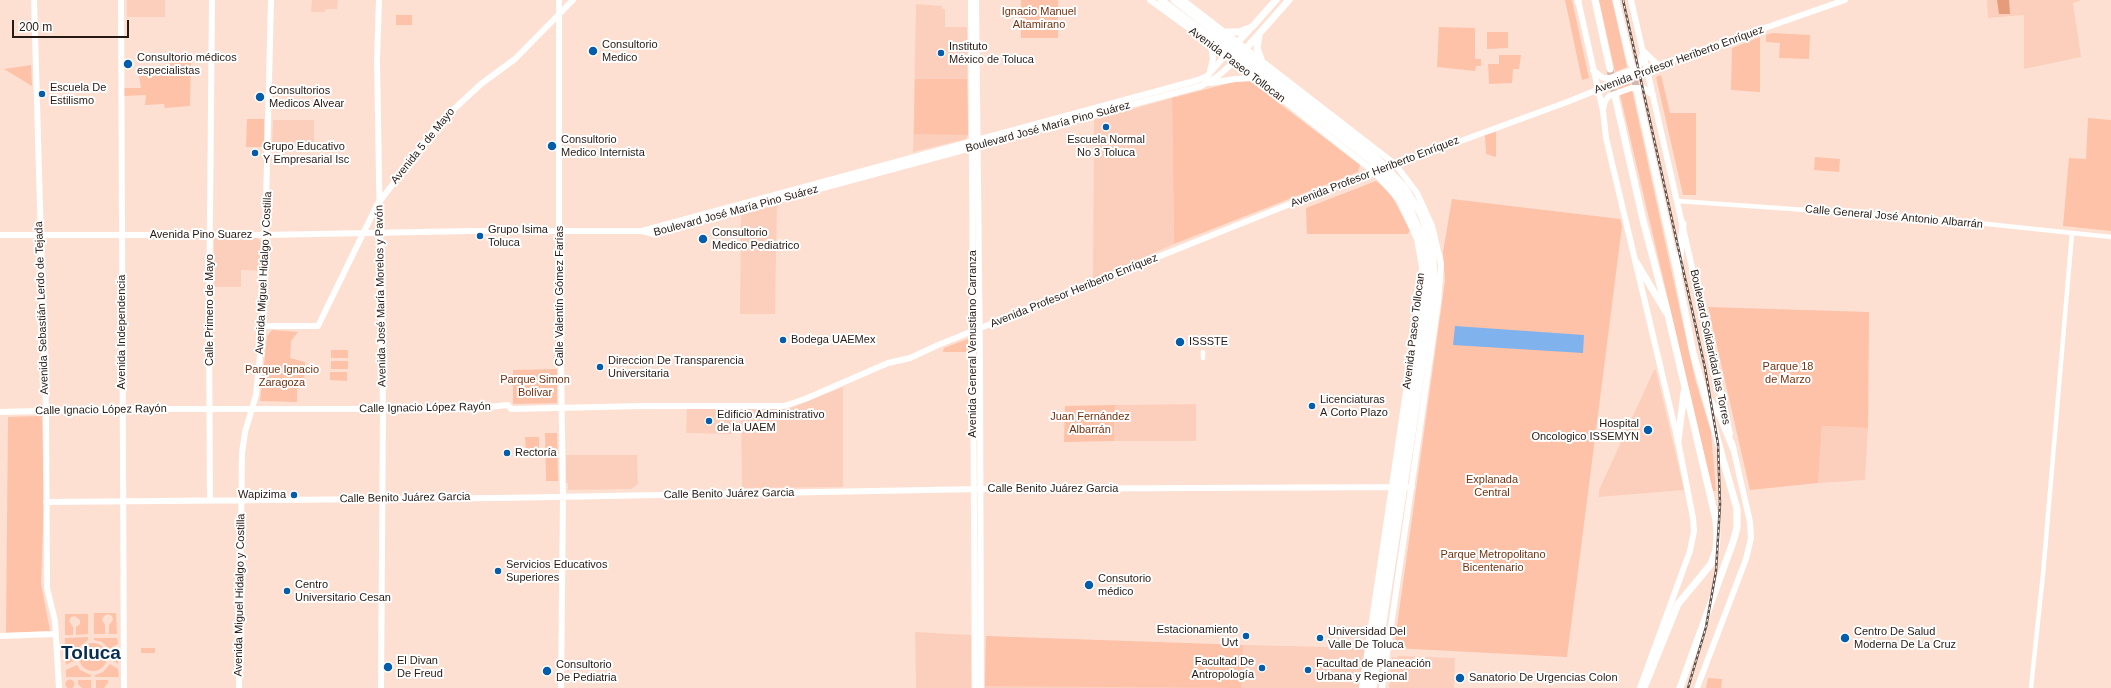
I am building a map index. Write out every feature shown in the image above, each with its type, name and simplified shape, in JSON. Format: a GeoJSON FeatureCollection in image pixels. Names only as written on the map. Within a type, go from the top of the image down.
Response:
{"type":"FeatureCollection","features":[{"type":"Feature","properties":{"kind":"highway","name":"Avenida Paseo Tollocan"},"geometry":{"type":"LineString","coordinates":[[1161,0],[1217,37]]}},
{"type":"Feature","properties":{"kind":"highway","name":"Avenida Paseo Tollocan"},"geometry":{"type":"LineString","coordinates":[[1174,0],[1260,75],[1373,159],[1391,177],[1405,188],[1421,214],[1433,256],[1434,281],[1368,688]]}},
{"type":"Feature","properties":{"kind":"highway","name":"Boulevard José María Pino Suárez"},"geometry":{"type":"LineString","coordinates":[[1226,55],[1276,0]]}},
{"type":"Feature","properties":{"kind":"highway","name":"Boulevard José María Pino Suárez"},"geometry":{"type":"LineString","coordinates":[[1234,62],[1289,0]]}},
{"type":"Feature","properties":{"kind":"highway"},"geometry":{"type":"LineString","coordinates":[[1594,0],[1610,69]]}},
{"type":"Feature","properties":{"kind":"highway"},"geometry":{"type":"LineString","coordinates":[[1616,0],[1631,64]]}},
{"type":"Feature","properties":{"kind":"highway"},"geometry":{"type":"LineString","coordinates":[[1217,37],[1239,32],[1252,27]]}},
{"type":"Feature","properties":{"kind":"highway"},"geometry":{"type":"LineString","coordinates":[[1260,32],[1258,48],[1260,60]]}},
{"type":"Feature","properties":{"kind":"highway","name":"Boulevard Solidaridad las Torres"},"geometry":{"type":"LineString","coordinates":[[1637,90],[1678,276],[1693,353],[1736,503],[1738,521],[1732,546],[1680,688]]}},
{"type":"Feature","properties":{"kind":"highway"},"geometry":{"type":"LineString","coordinates":[[1615,96],[1636,190],[1668,315],[1716,520],[1717,542],[1711,564],[1676,609],[1644,688]]}},
{"type":"Feature","properties":{"kind":"highway","name":"Avenida Paseo Tollocan"},"geometry":{"type":"LineString","coordinates":[[1391,177],[1408,204],[1422,237],[1428,270],[1418,376]]}},
{"type":"Feature","properties":{"kind":"highway"},"geometry":{"type":"LineString","coordinates":[[1678,276],[1683,224]]}},
{"type":"Feature","properties":{"kind":"highway"},"geometry":{"type":"LineString","coordinates":[[1433,256],[1441,267],[1434,281]]}},
{"type":"Feature","properties":{"kind":"highway"},"geometry":{"type":"LineString","coordinates":[[1636,262],[1668,315]]}},
{"type":"Feature","properties":{"kind":"highway"},"geometry":{"type":"LineString","coordinates":[[1420,297],[1424,311]]}},
{"type":"Feature","properties":{"kind":"highway"},"geometry":{"type":"LineString","coordinates":[[1678,441],[1685,386]]}},
{"type":"Feature","properties":{"kind":"highway"},"geometry":{"type":"LineString","coordinates":[[1703,391],[1718,410],[1733,448]]}},
{"type":"Feature","properties":{"kind":"highway","name":"Avenida Paseo Tollocan"},"geometry":{"type":"LineString","coordinates":[[1373,688],[1381,641],[1392,544]]}},
{"type":"Feature","properties":{"kind":"highway"},"geometry":{"type":"LineString","coordinates":[[1371,634],[1378,625]]}},
{"type":"Feature","properties":{"kind":"highway"},"geometry":{"type":"LineString","coordinates":[[1381,641],[1386,662]]}},
{"type":"Feature","properties":{"kind":"main road","name":"Avenida Sebastián Lerdo de Tejada"},"geometry":{"type":"LineString","coordinates":[[34,0],[46,410],[47,588],[55,621],[59,688]]}},
{"type":"Feature","properties":{"kind":"main road","name":"Avenida Independencia"},"geometry":{"type":"LineString","coordinates":[[121,0],[124,688]]}},
{"type":"Feature","properties":{"kind":"main road","name":"Calle Primero de Mayo"},"geometry":{"type":"LineString","coordinates":[[210,500],[212,0]]}},
{"type":"Feature","properties":{"kind":"main road","name":"Avenida Miguel Hidalgo y Costilla"},"geometry":{"type":"LineString","coordinates":[[239,688],[243,447],[253,409],[258,379],[263,326],[271,0]]}},
{"type":"Feature","properties":{"kind":"main road","name":"Avenida José María Morelos y Pavón"},"geometry":{"type":"LineString","coordinates":[[379,0],[377,60],[383,409],[381,688]]}},
{"type":"Feature","properties":{"kind":"main road","name":"Calle Valentín Gómez Farías"},"geometry":{"type":"LineString","coordinates":[[559,0],[559,232],[563,496],[561,688]]}},
{"type":"Feature","properties":{"kind":"main road","name":"Avenida 5 de Mayo"},"geometry":{"type":"LineString","coordinates":[[263,326],[318,326],[361,234],[380,200],[445,117],[481,84],[515,59],[573,0]]}},
{"type":"Feature","properties":{"kind":"main road","name":"Avenida General Venustiano Carranza"},"geometry":{"type":"LineString","coordinates":[[971,0],[981,688]]}},
{"type":"Feature","properties":{"kind":"main road","name":"Avenida General Venustiano Carranza"},"geometry":{"type":"LineString","coordinates":[[974,144],[976,0]]}},
{"type":"Feature","properties":{"kind":"main road","name":"Avenida Paseo Tollocan"},"geometry":{"type":"LineString","coordinates":[[1150,0],[1217,37],[1238,41],[1260,60],[1395,164],[1417,193],[1426,211],[1437,244],[1441,267],[1438,303],[1410,505],[1382,688]]}},
{"type":"Feature","properties":{"kind":"main road","name":"Avenida Paseo Tollocan"},"geometry":{"type":"LineString","coordinates":[[1183,0],[1217,37],[1226,55],[1248,76],[1260,75],[1374,172],[1399,200],[1412,225],[1421,260],[1420,297],[1362,688]]}},
{"type":"Feature","properties":{"kind":"main road","name":"Boulevard Solidaridad las Torres"},"geometry":{"type":"LineString","coordinates":[[1631,0],[1750,522],[1750,544],[1696,688]]}},
{"type":"Feature","properties":{"kind":"main road","name":"Avenida Profesor Heriberto Enríquez"},"geometry":{"type":"LineString","coordinates":[[910,358],[1300,200],[1567,102],[1597,88],[1845,0]]}},
{"type":"Feature","properties":{"kind":"main road"},"geometry":{"type":"LineString","coordinates":[[1578,1],[1603,111],[1606,138],[1678,441],[1692,509],[1693,540],[1673,601],[1640,688]]}},
{"type":"Feature","properties":{"kind":"main road"},"geometry":{"type":"LineString","coordinates":[[1210,73],[1217,37]]}},
{"type":"Feature","properties":{"kind":"main road"},"geometry":{"type":"LineString","coordinates":[[1643,51],[1658,66]]}},
{"type":"Feature","properties":{"kind":"main road"},"geometry":{"type":"LineString","coordinates":[[1593,70],[1600,77],[1607,78],[1630,70],[1640,64],[1643,51]]}},
{"type":"Feature","properties":{"kind":"main road","name":"Boulevard José María Pino Suárez"},"geometry":{"type":"LineString","coordinates":[[642,231],[654,234],[1198,80],[1210,73],[1226,55]]}},
{"type":"Feature","properties":{"kind":"main road"},"geometry":{"type":"LineString","coordinates":[[1208,83],[1248,76],[1247,67],[1249,62],[1253,58],[1260,60]]}},
{"type":"Feature","properties":{"kind":"main road","name":"Boulevard José María Pino Suárez"},"geometry":{"type":"LineString","coordinates":[[642,231],[680,219],[1208,83],[1234,62]]}},
{"type":"Feature","properties":{"kind":"main road"},"geometry":{"type":"LineString","coordinates":[[1603,111],[1604,103],[1610,96],[1631,88],[1643,88],[1653,95]]}},
{"type":"Feature","properties":{"kind":"main road"},"geometry":{"type":"LineString","coordinates":[[680,219],[682,226]]}},
{"type":"Feature","properties":{"kind":"main road","name":"Avenida Pino Suarez"},"geometry":{"type":"LineString","coordinates":[[0,234],[266,235],[380,234],[470,231],[642,231]]}},
{"type":"Feature","properties":{"kind":"main road","name":"Calle Ignacio López Rayón"},"geometry":{"type":"LineString","coordinates":[[0,412],[46,410],[471,409],[508,405],[511,409],[643,406],[784,406],[805,399],[888,363],[910,358]]}},
{"type":"Feature","properties":{"kind":"main road","name":"Calle Benito Juárez Garcia"},"geometry":{"type":"LineString","coordinates":[[46,502],[383,499],[978,489],[1412,487]]}},
{"type":"Feature","properties":{"kind":"main road","name":"Avenida General Venustiano Carranza"},"geometry":{"type":"LineString","coordinates":[[975,688],[978,489]]}},
{"type":"Feature","properties":{"kind":"main road"},"geometry":{"type":"LineString","coordinates":[[1390,502],[1403,497],[1410,505]]}},
{"type":"Feature","properties":{"kind":"main road"},"geometry":{"type":"LineString","coordinates":[[2,636],[56,634]]}},
{"type":"Feature","properties":{"kind":"street","name":"Calle General José Antonio Albarrán"},"geometry":{"type":"LineString","coordinates":[[1678,201],[1915,217],[2111,237]]}},
{"type":"Feature","properties":{"kind":"street"},"geometry":{"type":"LineString","coordinates":[[2032,688],[2072,233]]}},
{"type":"Feature","properties":{"kind":"street"},"geometry":{"type":"LineString","coordinates":[[1203,352],[1203,358]]}},
{"type":"Feature","properties":{"kind":"shaded area"},"geometry":{"type":"Polygon","coordinates":[[[127,0],[165,0],[165,17],[127,17],[127,0]]]}},
{"type":"Feature","properties":{"kind":"shaded area"},"geometry":{"type":"Polygon","coordinates":[[[312,0],[338,0],[337,9],[325,9],[325,12],[311,12],[312,0]]]}},
{"type":"Feature","properties":{"kind":"shaded area"},"geometry":{"type":"Polygon","coordinates":[[[1987,0],[2082,0],[2073,3],[2081,57],[2024,69],[2024,15],[1988,18],[1987,0]]]}},
{"type":"Feature","properties":{"kind":"shaded area"},"geometry":{"type":"Polygon","coordinates":[[[1997,0],[2009,0],[2010,14],[1999,14],[1997,0]]]}},
{"type":"Feature","properties":{"kind":"shaded area","name":"Instituto México de Toluca"},"geometry":{"type":"Polygon","coordinates":[[[916,4],[942,6],[942,9],[945,9],[945,27],[967,27],[968,135],[966,139],[913,152],[916,4]]]}},
{"type":"Feature","properties":{"kind":"shaded area"},"geometry":{"type":"Polygon","coordinates":[[[1172,98],[1174,244],[1093,280],[1094,120],[1172,98]]]}},
{"type":"Feature","properties":{"kind":"shaded area"},"geometry":{"type":"Polygon","coordinates":[[[273,120],[314,120],[314,147],[272,147],[273,120]]]}},
{"type":"Feature","properties":{"kind":"shaded area"},"geometry":{"type":"Polygon","coordinates":[[[777,205],[775,314],[740,314],[741,215],[777,205]]]}},
{"type":"Feature","properties":{"kind":"shaded area"},"geometry":{"type":"Polygon","coordinates":[[[214,237],[257,238],[262,242],[261,271],[241,270],[241,287],[214,287],[214,237]]]}},
{"type":"Feature","properties":{"kind":"shaded area","name":"Hospital Oncologico ISSEMYN"},"geometry":{"type":"Polygon","coordinates":[[[1654,370],[1656,370],[1684,490],[1599,497],[1599,490],[1654,370]]]}},
{"type":"Feature","properties":{"kind":"shaded area"},"geometry":{"type":"Polygon","coordinates":[[[843,387],[843,487],[742,488],[741,408],[791,408],[843,387]]]}},
{"type":"Feature","properties":{"kind":"shaded area"},"geometry":{"type":"Polygon","coordinates":[[[1196,404],[1196,441],[1114,441],[1115,405],[1196,404]]]}},
{"type":"Feature","properties":{"kind":"shaded area","name":"Edificio Administrativo de la UAEM"},"geometry":{"type":"Polygon","coordinates":[[[687,408],[732,409],[732,434],[686,433],[687,408]]]}},
{"type":"Feature","properties":{"kind":"shaded area"},"geometry":{"type":"Polygon","coordinates":[[[1822,426],[1868,428],[1865,480],[1818,483],[1822,426]]]}},
{"type":"Feature","properties":{"kind":"shaded area"},"geometry":{"type":"Polygon","coordinates":[[[566,455],[637,455],[638,484],[631,489],[568,490],[568,483],[565,483],[566,455]]]}},
{"type":"Feature","properties":{"kind":"shaded area"},"geometry":{"type":"Polygon","coordinates":[[[915,632],[971,635],[971,688],[916,688],[915,632]]]}},
{"type":"Feature","properties":{"kind":"shaded area"},"geometry":{"type":"Polygon","coordinates":[[[986,636],[1086,641],[1366,648],[1359,688],[985,688],[986,636]]]}},
{"type":"Feature","properties":{"kind":"shaded area"},"geometry":{"type":"Polygon","coordinates":[[[1398,656],[1455,658],[1454,688],[1389,688],[1392,657],[1397,658],[1398,656]]]}},
{"type":"Feature","properties":{"kind":"green space","name":"Ignacio Manuel Altamirano"},"geometry":{"type":"Polygon","coordinates":[[[1021,0],[1058,0],[1058,38],[1021,38],[1021,0]]]}},
{"type":"Feature","properties":{"kind":"green space"},"geometry":{"type":"Polygon","coordinates":[[[1565,0],[1572,0],[1589,78],[1582,80],[1565,0]]]}},
{"type":"Feature","properties":{"kind":"green space"},"geometry":{"type":"Polygon","coordinates":[[[1599,0],[1612,0],[1627,67],[1615,72],[1599,0]]]}},
{"type":"Feature","properties":{"kind":"green space"},"geometry":{"type":"Polygon","coordinates":[[[396,15],[412,15],[412,25],[396,25],[396,15]]]}},
{"type":"Feature","properties":{"kind":"green space"},"geometry":{"type":"Polygon","coordinates":[[[1439,27],[1475,28],[1475,59],[1481,59],[1481,66],[1476,66],[1475,71],[1437,67],[1439,27]]]}},
{"type":"Feature","properties":{"kind":"green space"},"geometry":{"type":"Polygon","coordinates":[[[1487,32],[1508,32],[1508,48],[1487,49],[1487,32]]]}},
{"type":"Feature","properties":{"kind":"green space"},"geometry":{"type":"Polygon","coordinates":[[[1772,33],[1810,35],[1809,59],[1779,58],[1780,43],[1766,42],[1766,35],[1772,33]]]}},
{"type":"Feature","properties":{"kind":"green space"},"geometry":{"type":"Polygon","coordinates":[[[1760,37],[1760,92],[1731,90],[1732,48],[1760,37]]]}},
{"type":"Feature","properties":{"kind":"green space"},"geometry":{"type":"Polygon","coordinates":[[[1499,55],[1521,55],[1519,69],[1513,69],[1512,83],[1489,84],[1488,64],[1499,64],[1499,55]]]}},
{"type":"Feature","properties":{"kind":"green space"},"geometry":{"type":"Polygon","coordinates":[[[170,61],[191,61],[190,106],[165,108],[164,104],[145,105],[146,95],[124,96],[124,88],[141,88],[138,69],[169,70],[170,61]]]}},
{"type":"Feature","properties":{"kind":"green space"},"geometry":{"type":"Polygon","coordinates":[[[31,65],[32,86],[4,69],[31,65]]]}},
{"type":"Feature","properties":{"kind":"green space"},"geometry":{"type":"Polygon","coordinates":[[[1661,75],[1670,113],[1696,113],[1696,195],[1683,195],[1656,77],[1661,75]]]}},
{"type":"Feature","properties":{"kind":"green space"},"geometry":{"type":"Polygon","coordinates":[[[915,79],[967,79],[968,135],[914,134],[915,79]]]}},
{"type":"Feature","properties":{"kind":"green space"},"geometry":{"type":"Polygon","coordinates":[[[1242,80],[1250,81],[1360,165],[1358,172],[1174,244],[1172,98],[1242,80]]]}},
{"type":"Feature","properties":{"kind":"green space"},"geometry":{"type":"Polygon","coordinates":[[[1630,81],[1695,379],[1711,432],[1716,491],[1713,491],[1618,86],[1630,81]]]}},
{"type":"Feature","properties":{"kind":"green space"},"geometry":{"type":"Polygon","coordinates":[[[2088,118],[2111,120],[2111,231],[2063,226],[2069,158],[2086,159],[2088,118]]]}},
{"type":"Feature","properties":{"kind":"green space"},"geometry":{"type":"Polygon","coordinates":[[[247,119],[264,119],[264,147],[246,147],[247,119]]]}},
{"type":"Feature","properties":{"kind":"green space"},"geometry":{"type":"Polygon","coordinates":[[[1496,132],[1496,157],[1486,154],[1485,135],[1496,132]]]}},
{"type":"Feature","properties":{"kind":"green space"},"geometry":{"type":"Polygon","coordinates":[[[1815,157],[1840,159],[1839,172],[1814,170],[1815,157]]]}},
{"type":"Feature","properties":{"kind":"green space"},"geometry":{"type":"Polygon","coordinates":[[[1376,181],[1389,191],[1410,230],[1408,234],[1307,234],[1306,208],[1376,181]]]}},
{"type":"Feature","properties":{"kind":"green space","name":"Parque Metropolitano Bicentenario"},"geometry":{"type":"Polygon","coordinates":[[[1452,199],[1620,219],[1622,226],[1567,657],[1394,648],[1445,281],[1443,252],[1452,199]]]}},
{"type":"Feature","properties":{"kind":"green space","name":"Parque 18 de Marzo"},"geometry":{"type":"Polygon","coordinates":[[[1708,307],[1869,312],[1868,428],[1822,426],[1818,483],[1750,490],[1708,307]]]}},
{"type":"Feature","properties":{"kind":"green space","name":"Parque Ignacio Zaragoza"},"geometry":{"type":"Polygon","coordinates":[[[272,330],[298,332],[291,341],[290,358],[305,362],[304,386],[297,389],[297,402],[260,401],[267,336],[272,330]]]}},
{"type":"Feature","properties":{"kind":"green space"},"geometry":{"type":"Polygon","coordinates":[[[973,337],[973,352],[943,352],[944,348],[973,337]]]}},
{"type":"Feature","properties":{"kind":"green space"},"geometry":{"type":"Polygon","coordinates":[[[331,350],[348,350],[348,358],[331,358],[331,350]]]}},
{"type":"Feature","properties":{"kind":"green space"},"geometry":{"type":"Polygon","coordinates":[[[331,361],[348,361],[348,369],[331,369],[331,361]]]}},
{"type":"Feature","properties":{"kind":"green space","name":"Parque Simon Bolívar"},"geometry":{"type":"Polygon","coordinates":[[[557,369],[557,403],[513,404],[513,370],[557,369]]]}},
{"type":"Feature","properties":{"kind":"green space"},"geometry":{"type":"Polygon","coordinates":[[[330,372],[347,372],[347,381],[330,380],[330,372]]]}},
{"type":"Feature","properties":{"kind":"green space","name":"Juan Fernández Albarrán"},"geometry":{"type":"Polygon","coordinates":[[[1115,405],[1114,441],[1064,442],[1065,406],[1115,405]]]}},
{"type":"Feature","properties":{"kind":"green space"},"geometry":{"type":"Polygon","coordinates":[[[42,416],[44,501],[41,583],[50,631],[6,633],[8,417],[42,416]]]}},
{"type":"Feature","properties":{"kind":"green space"},"geometry":{"type":"Polygon","coordinates":[[[545,433],[557,433],[558,481],[546,481],[545,433]]]}},
{"type":"Feature","properties":{"kind":"green space"},"geometry":{"type":"Polygon","coordinates":[[[525,437],[539,437],[539,451],[526,452],[525,437]]]}},
{"type":"Feature","properties":{"kind":"green space"},"geometry":{"type":"Polygon","coordinates":[[[94,613],[116,613],[117,634],[109,634],[109,625],[113,620],[112,616],[108,614],[104,616],[102,620],[105,625],[105,634],[94,634],[94,613]]]}},
{"type":"Feature","properties":{"kind":"green space"},"geometry":{"type":"Polygon","coordinates":[[[65,614],[88,614],[88,634],[76,635],[76,627],[80,624],[80,620],[75,616],[71,617],[69,621],[73,627],[73,635],[65,635],[65,614]]]}},
{"type":"Feature","properties":{"kind":"green space"},"geometry":{"type":"Polygon","coordinates":[[[986,636],[1243,645],[1241,688],[985,686],[986,636]]]}},
{"type":"Feature","properties":{"kind":"green space"},"geometry":{"type":"Polygon","coordinates":[[[88,637],[88,640],[77,649],[65,644],[65,638],[88,637]]]}},
{"type":"Feature","properties":{"kind":"green space"},"geometry":{"type":"Polygon","coordinates":[[[94,638],[117,638],[118,644],[109,649],[102,642],[94,640],[94,638]]]}},
{"type":"Feature","properties":{"kind":"green space"},"geometry":{"type":"Polygon","coordinates":[[[93,643],[103,647],[107,657],[103,667],[93,671],[83,667],[79,657],[83,647],[93,643]]]}},
{"type":"Feature","properties":{"kind":"green space"},"geometry":{"type":"Polygon","coordinates":[[[141,648],[155,648],[155,653],[141,653],[141,648]]]}},
{"type":"Feature","properties":{"kind":"green space"},"geometry":{"type":"Polygon","coordinates":[[[65,650],[75,655],[75,660],[66,665],[65,650]]]}},
{"type":"Feature","properties":{"kind":"green space"},"geometry":{"type":"Polygon","coordinates":[[[118,650],[118,664],[111,659],[111,654],[118,650]]]}},
{"type":"Feature","properties":{"kind":"green space"},"geometry":{"type":"Polygon","coordinates":[[[110,664],[118,669],[119,677],[95,677],[95,675],[103,672],[110,664]]]}},
{"type":"Feature","properties":{"kind":"green space"},"geometry":{"type":"Polygon","coordinates":[[[77,665],[80,670],[91,675],[91,677],[66,677],[66,670],[77,665]]]}},
{"type":"Feature","properties":{"kind":"green space"},"geometry":{"type":"Polygon","coordinates":[[[1708,678],[1722,679],[1721,688],[1706,688],[1708,678]]]}},
{"type":"Feature","properties":{"kind":"green space"},"geometry":{"type":"Polygon","coordinates":[[[68,680],[72,680],[74,684],[72,688],[68,688],[66,686],[66,682],[68,680]]]}},
{"type":"Feature","properties":{"kind":"green space"},"geometry":{"type":"Polygon","coordinates":[[[78,680],[91,680],[91,688],[82,688],[78,684],[78,680]]]}},
{"type":"Feature","properties":{"kind":"green space"},"geometry":{"type":"Polygon","coordinates":[[[96,680],[108,680],[108,683],[104,688],[96,688],[96,680]]]}},
{"type":"Feature","properties":{"kind":"water"},"geometry":{"type":"Polygon","coordinates":[[[1455,326],[1584,335],[1583,353],[1453,345],[1455,326]]]}},
{"type":"Feature","properties":{"kind":"tunnel"},"geometry":{"type":"LineString","coordinates":[[1610,69],[1615,96]]}},
{"type":"Feature","properties":{"kind":"tunnel"},"geometry":{"type":"LineString","coordinates":[[1632,69],[1637,90]]}},
{"type":"Feature","properties":{"kind":"railway"},"geometry":{"type":"LineString","coordinates":[[1623,0],[1705,368],[1718,444],[1720,504],[1716,571],[1706,627],[1688,688]]}},
{"type":"Feature","properties":{"kind":"place","name":"Consultorio Medico"},"geometry":{"type":"Point","coordinates":[593,51]}},
{"type":"Feature","properties":{"kind":"place","name":"Instituto México de Toluca"},"geometry":{"type":"Point","coordinates":[941,53]}},
{"type":"Feature","properties":{"kind":"place","name":"Consultorio médicos especialistas"},"geometry":{"type":"Point","coordinates":[128,64]}},
{"type":"Feature","properties":{"kind":"place","name":"Escuela De Estilismo"},"geometry":{"type":"Point","coordinates":[42,94]}},
{"type":"Feature","properties":{"kind":"place","name":"Consultorios Medicos Alvear"},"geometry":{"type":"Point","coordinates":[260,97]}},
{"type":"Feature","properties":{"kind":"place","name":"Escuela Normal No 3 Toluca"},"geometry":{"type":"Point","coordinates":[1106,127]}},
{"type":"Feature","properties":{"kind":"place","name":"Consultorio Medico Internista"},"geometry":{"type":"Point","coordinates":[552,146]}},
{"type":"Feature","properties":{"kind":"place","name":"Grupo Educativo Y Empresarial Isc"},"geometry":{"type":"Point","coordinates":[255,153]}},
{"type":"Feature","properties":{"kind":"place","name":"Grupo Isima Toluca"},"geometry":{"type":"Point","coordinates":[480,236]}},
{"type":"Feature","properties":{"kind":"place","name":"Consultorio Medico Pediatrico"},"geometry":{"type":"Point","coordinates":[703,239]}},
{"type":"Feature","properties":{"kind":"place","name":"Bodega UAEMex"},"geometry":{"type":"Point","coordinates":[783,340]}},
{"type":"Feature","properties":{"kind":"place","name":"ISSSTE"},"geometry":{"type":"Point","coordinates":[1180,342]}},
{"type":"Feature","properties":{"kind":"place","name":"Direccion De Transparencia Universitaria"},"geometry":{"type":"Point","coordinates":[600,367]}},
{"type":"Feature","properties":{"kind":"place","name":"Licenciaturas A Corto Plazo"},"geometry":{"type":"Point","coordinates":[1312,406]}},
{"type":"Feature","properties":{"kind":"place","name":"Edificio Administrativo de la UAEM"},"geometry":{"type":"Point","coordinates":[709,421]}},
{"type":"Feature","properties":{"kind":"place","name":"Hospital Oncologico ISSEMYN"},"geometry":{"type":"Point","coordinates":[1648,430]}},
{"type":"Feature","properties":{"kind":"place","name":"Rectoría"},"geometry":{"type":"Point","coordinates":[507,453]}},
{"type":"Feature","properties":{"kind":"place","name":"Wapizima"},"geometry":{"type":"Point","coordinates":[294,495]}},
{"type":"Feature","properties":{"kind":"place","name":"Servicios Educativos Superiores"},"geometry":{"type":"Point","coordinates":[498,571]}},
{"type":"Feature","properties":{"kind":"place","name":"Consutorio médico"},"geometry":{"type":"Point","coordinates":[1089,585]}},
{"type":"Feature","properties":{"kind":"place","name":"Centro Universitario Cesan"},"geometry":{"type":"Point","coordinates":[287,591]}},
{"type":"Feature","properties":{"kind":"place","name":"Estacionamiento Uvt"},"geometry":{"type":"Point","coordinates":[1246,636]}},
{"type":"Feature","properties":{"kind":"place","name":"Universidad Del Valle De Toluca"},"geometry":{"type":"Point","coordinates":[1320,638]}},
{"type":"Feature","properties":{"kind":"place","name":"Centro De Salud Moderna De La Cruz"},"geometry":{"type":"Point","coordinates":[1845,638]}},
{"type":"Feature","properties":{"kind":"place","name":"El Divan De Freud"},"geometry":{"type":"Point","coordinates":[388,667]}},
{"type":"Feature","properties":{"kind":"place","name":"Facultad De Antropología"},"geometry":{"type":"Point","coordinates":[1262,668]}},
{"type":"Feature","properties":{"kind":"place","name":"Facultad de Planeación Urbana y Regional"},"geometry":{"type":"Point","coordinates":[1308,670]}},
{"type":"Feature","properties":{"kind":"place","name":"Consultorio De Pediatria"},"geometry":{"type":"Point","coordinates":[547,671]}},
{"type":"Feature","properties":{"kind":"place","name":"Sanatorio De Urgencias Colon"},"geometry":{"type":"Point","coordinates":[1460,678]}},
{"type":"Feature","properties":{"kind":"district","name":"Toluca"},"geometry":{"type":"Point","coordinates":[91,654]}},
{"type":"Feature","properties":{"kind":"park label","name":"Explanada Central"},"geometry":{"type":"Point","coordinates":[1492,486]}}]}
